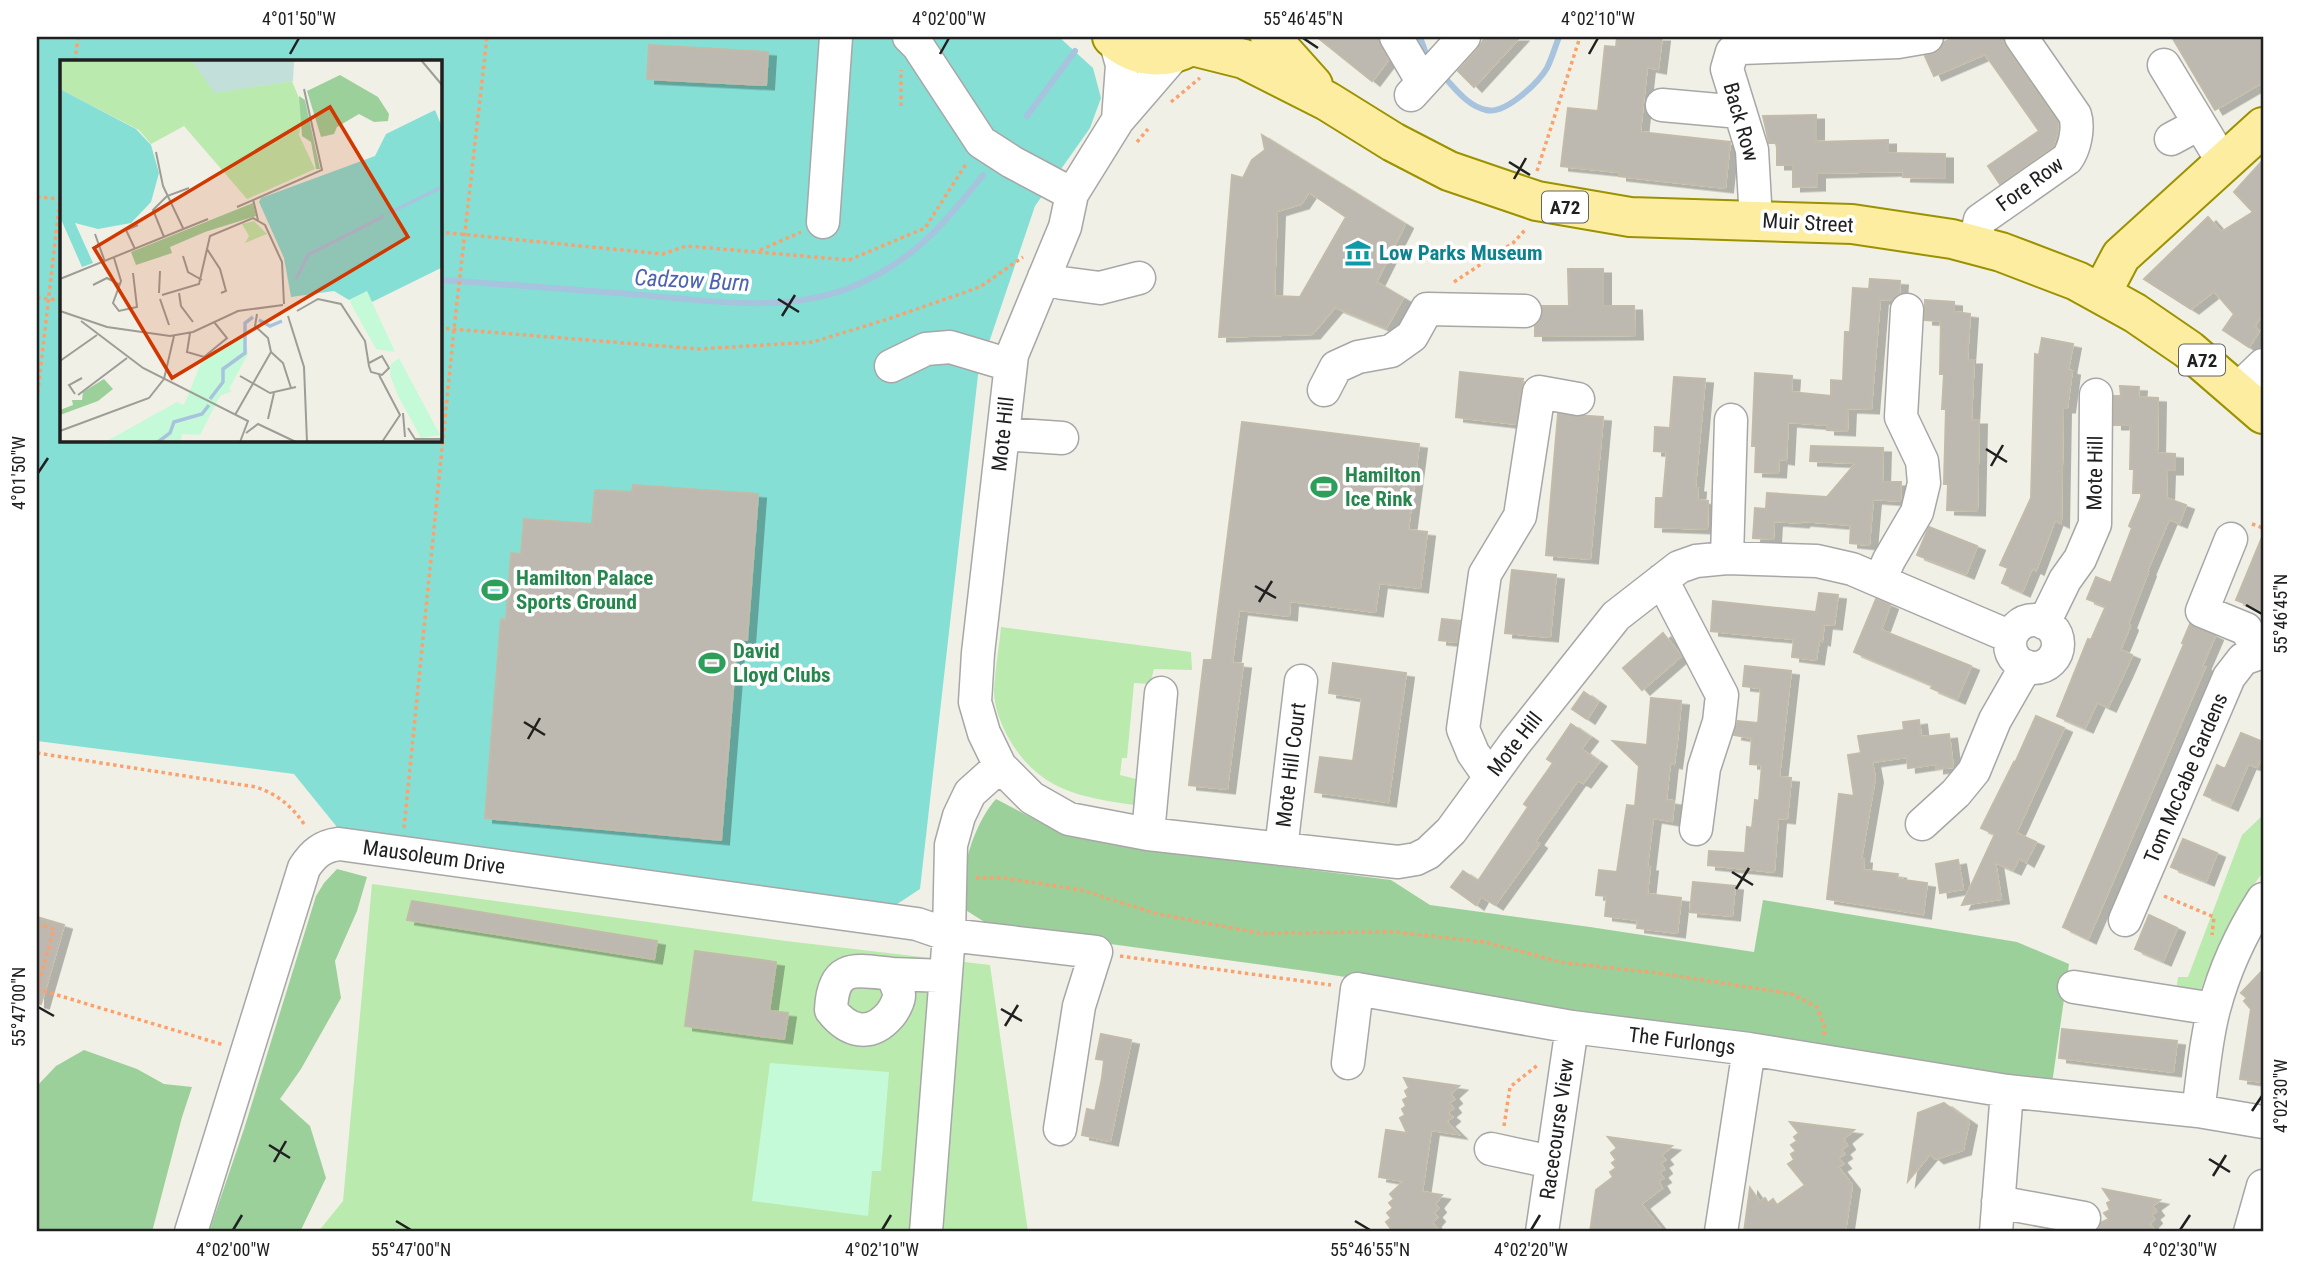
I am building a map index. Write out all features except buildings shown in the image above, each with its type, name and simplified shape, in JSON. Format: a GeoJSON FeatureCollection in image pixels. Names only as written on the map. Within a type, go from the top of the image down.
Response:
{"type":"FeatureCollection","features":[{"type":"Feature","properties":{"kind":"main road","name":"Muir Street"},"geometry":{"type":"LineString","coordinates":[[1270,37],[1327,101]]}},
{"type":"Feature","properties":{"kind":"main road","name":"A72"},"geometry":{"type":"LineString","coordinates":[[1114,38],[1128,49],[1143,54],[1159,56],[1193,53]]}},
{"type":"Feature","properties":{"kind":"main road","name":"Muir Street"},"geometry":{"type":"LineString","coordinates":[[1193,53],[1244,59],[1327,101],[1393,142],[1449,171],[1532,187],[1630,217],[1852,224],[1974,245],[2054,271],[2101,294],[2255,390]]}},
{"type":"Feature","properties":{"kind":"main road"},"geometry":{"type":"LineString","coordinates":[[2101,294],[2121,256],[2263,127]]}},
{"type":"Feature","properties":{"kind":"street"},"geometry":{"type":"LineString","coordinates":[[823,222],[836,37]]}},
{"type":"Feature","properties":{"kind":"street"},"geometry":{"type":"LineString","coordinates":[[909,37],[994,150],[1072,194]]}},
{"type":"Feature","properties":{"kind":"street"},"geometry":{"type":"LineString","coordinates":[[1396,37],[1416,71],[1418,88],[1464,37]]}},
{"type":"Feature","properties":{"kind":"street","name":"Back Row"},"geometry":{"type":"LineString","coordinates":[[1756,221],[1753,157],[1727,69],[1729,57],[1737,50],[1898,42],[1927,37]]}},
{"type":"Feature","properties":{"kind":"street","name":"Fore Row"},"geometry":{"type":"LineString","coordinates":[[1974,245],[1980,220],[2064,161],[2072,152],[2077,118],[2021,37]]}},
{"type":"Feature","properties":{"kind":"street","name":"Mote Hill"},"geometry":{"type":"LineString","coordinates":[[1114,38],[1122,65],[1127,132]]}},
{"type":"Feature","properties":{"kind":"street","name":"Mote Hill"},"geometry":{"type":"LineString","coordinates":[[1193,53],[1072,194],[1065,227],[1037,264],[1010,365],[975,702],[984,733],[1000,766],[1032,798],[1069,819],[1148,834],[1398,862],[1416,859],[1428,853],[1451,831],[1489,776],[1616,616],[1679,567],[1696,561],[1727,558],[1817,561],[1852,569],[2011,637]]}},
{"type":"Feature","properties":{"kind":"street"},"geometry":{"type":"LineString","coordinates":[[2164,65],[2224,164]]}},
{"type":"Feature","properties":{"kind":"street"},"geometry":{"type":"LineString","coordinates":[[1662,104],[1740,112]]}},
{"type":"Feature","properties":{"kind":"street"},"geometry":{"type":"LineString","coordinates":[[2171,139],[2199,124]]}},
{"type":"Feature","properties":{"kind":"street"},"geometry":{"type":"LineString","coordinates":[[1037,264],[1062,283],[1100,288],[1139,278]]}},
{"type":"Feature","properties":{"kind":"street"},"geometry":{"type":"LineString","coordinates":[[1324,390],[1336,367],[1358,356],[1391,351],[1412,337],[1427,309],[1525,310]]}},
{"type":"Feature","properties":{"kind":"street"},"geometry":{"type":"LineString","coordinates":[[1880,580],[1917,512],[1924,483],[1922,461],[1901,417],[1907,310]]}},
{"type":"Feature","properties":{"kind":"street"},"geometry":{"type":"LineString","coordinates":[[891,366],[926,349],[950,347],[1010,365]]}},
{"type":"Feature","properties":{"kind":"street"},"geometry":{"type":"LineString","coordinates":[[1489,776],[1473,753],[1463,729],[1485,573],[1520,516],[1539,393],[1578,399]]}},
{"type":"Feature","properties":{"kind":"street","name":"Mote Hill"},"geometry":{"type":"LineString","coordinates":[[2044,622],[2065,579],[2080,559],[2095,524],[2096,395]]}},
{"type":"Feature","properties":{"kind":"street"},"geometry":{"type":"LineString","coordinates":[[1727,558],[1731,420]]}},
{"type":"Feature","properties":{"kind":"street"},"geometry":{"type":"LineString","coordinates":[[1003,434],[1062,438]]}},
{"type":"Feature","properties":{"kind":"street"},"geometry":{"type":"LineString","coordinates":[[2231,539],[2202,611],[2246,629],[2261,652]]}},
{"type":"Feature","properties":{"kind":"street"},"geometry":{"type":"LineString","coordinates":[[1662,580],[1722,695],[1719,722],[1704,768],[1696,828]]}},
{"type":"Feature","properties":{"kind":"street"},"geometry":{"type":"LineString","coordinates":[[2025,622],[2044,622],[2054,631],[2057,639],[2055,655],[2044,666],[2026,666],[2012,654],[2011,637],[2018,626],[2025,622]]}},
{"type":"Feature","properties":{"kind":"street","name":"Tom McCabe Gardens"},"geometry":{"type":"LineString","coordinates":[[2125,920],[2230,677],[2243,659],[2261,652]]}},
{"type":"Feature","properties":{"kind":"street"},"geometry":{"type":"LineString","coordinates":[[1922,824],[1956,793],[1974,771],[1996,720],[2026,666]]}},
{"type":"Feature","properties":{"kind":"street","name":"Mote Hill Court"},"geometry":{"type":"LineString","coordinates":[[1281,849],[1301,681]]}},
{"type":"Feature","properties":{"kind":"street"},"geometry":{"type":"LineString","coordinates":[[1148,834],[1161,693]]}},
{"type":"Feature","properties":{"kind":"street"},"geometry":{"type":"LineString","coordinates":[[926,1232],[949,935],[951,845],[958,816],[970,793],[1000,766]]}},
{"type":"Feature","properties":{"kind":"street","name":"Mausoleum Drive"},"geometry":{"type":"LineString","coordinates":[[318,851],[328,845],[339,844],[916,924],[949,935]]}},
{"type":"Feature","properties":{"kind":"street"},"geometry":{"type":"LineString","coordinates":[[191,1232],[304,868],[310,857],[318,851]]}},
{"type":"Feature","properties":{"kind":"street"},"geometry":{"type":"LineString","coordinates":[[2198,1111],[2214,1009],[2235,952],[2249,921],[2263,899]]}},
{"type":"Feature","properties":{"kind":"street"},"geometry":{"type":"LineString","coordinates":[[949,935],[1096,952],[1079,1006],[1060,1129]]}},
{"type":"Feature","properties":{"kind":"street"},"geometry":{"type":"LineString","coordinates":[[892,974],[945,976]]}},
{"type":"Feature","properties":{"kind":"street"},"geometry":{"type":"LineString","coordinates":[[2074,987],[2214,1009]]}},
{"type":"Feature","properties":{"kind":"street"},"geometry":{"type":"LineString","coordinates":[[1348,1063],[1357,989]]}},
{"type":"Feature","properties":{"kind":"street","name":"The Furlongs"},"geometry":{"type":"LineString","coordinates":[[1357,989],[1569,1041],[1749,1049],[2007,1091],[2198,1111],[2263,1122]]}},
{"type":"Feature","properties":{"kind":"street","name":"Racecourse View"},"geometry":{"type":"LineString","coordinates":[[1542,1232],[1569,1041]]}},
{"type":"Feature","properties":{"kind":"street"},"geometry":{"type":"LineString","coordinates":[[1721,1232],[1749,1049]]}},
{"type":"Feature","properties":{"kind":"street"},"geometry":{"type":"LineString","coordinates":[[2007,1091],[1997,1217],[2084,1218]]}},
{"type":"Feature","properties":{"kind":"street"},"geometry":{"type":"LineString","coordinates":[[1496,1151],[1551,1162]]}},
{"type":"Feature","properties":{"kind":"street"},"geometry":{"type":"LineString","coordinates":[[2250,1232],[2263,1186]]}},
{"type":"Feature","properties":{"kind":"path"},"geometry":{"type":"LineString","coordinates":[[75,60],[78,37]]}},
{"type":"Feature","properties":{"kind":"path"},"geometry":{"type":"LineString","coordinates":[[402,854],[454,330],[487,37]]}},
{"type":"Feature","properties":{"kind":"path"},"geometry":{"type":"LineString","coordinates":[[1436,310],[1435,298],[1446,287],[1522,235],[1529,225],[1532,187],[1580,37]]}},
{"type":"Feature","properties":{"kind":"path"},"geometry":{"type":"LineString","coordinates":[[1167,105],[1193,53]]}},
{"type":"Feature","properties":{"kind":"path"},"geometry":{"type":"LineString","coordinates":[[1127,132],[1152,124]]}},
{"type":"Feature","properties":{"kind":"path"},"geometry":{"type":"LineString","coordinates":[[441,232],[663,254],[686,246],[849,260],[925,228],[994,150]]}},
{"type":"Feature","properties":{"kind":"path"},"geometry":{"type":"LineString","coordinates":[[37,197],[60,199]]}},
{"type":"Feature","properties":{"kind":"path"},"geometry":{"type":"LineString","coordinates":[[37,401],[60,208]]}},
{"type":"Feature","properties":{"kind":"path"},"geometry":{"type":"LineString","coordinates":[[759,251],[823,222]]}},
{"type":"Feature","properties":{"kind":"path"},"geometry":{"type":"LineString","coordinates":[[441,328],[699,349],[813,342],[980,287],[1037,264]]}},
{"type":"Feature","properties":{"kind":"path"},"geometry":{"type":"LineString","coordinates":[[37,298],[60,300]]}},
{"type":"Feature","properties":{"kind":"path"},"geometry":{"type":"LineString","coordinates":[[37,753],[256,787],[277,795],[294,810],[306,825],[318,851]]}},
{"type":"Feature","properties":{"kind":"path"},"geometry":{"type":"LineString","coordinates":[[950,877],[1004,878],[1081,890],[1158,914],[1259,933],[1395,932],[1484,942],[1565,962],[1792,994],[1817,1007],[1825,1029],[1819,1061]]}},
{"type":"Feature","properties":{"kind":"path"},"geometry":{"type":"LineString","coordinates":[[2140,886],[2214,918],[2211,943]]}},
{"type":"Feature","properties":{"kind":"path"},"geometry":{"type":"LineString","coordinates":[[37,923],[54,929],[37,989],[246,1051]]}},
{"type":"Feature","properties":{"kind":"path"},"geometry":{"type":"LineString","coordinates":[[1096,952],[1357,989]]}},
{"type":"Feature","properties":{"kind":"path"},"geometry":{"type":"LineString","coordinates":[[1496,1151],[1510,1087],[1569,1041]]}},
{"type":"Feature","properties":{"kind":"green space"},"geometry":{"type":"Polygon","coordinates":[[[1001,627],[1191,652],[1192,670],[1154,669],[1150,684],[1134,683],[1127,758],[1122,758],[1120,775],[1136,779],[1134,805],[1077,794],[1061,788],[1032,769],[1020,755],[1005,732],[995,703],[1001,627]]]}},
{"type":"Feature","properties":{"kind":"green space"},"geometry":{"type":"Polygon","coordinates":[[[996,799],[1053,829],[1115,845],[1391,880],[1430,905],[1754,952],[1763,900],[2017,942],[2069,964],[2052,1084],[1898,1056],[1747,1039],[1313,972],[1096,942],[986,923],[964,909],[963,881],[974,836],[996,799]]]}},
{"type":"Feature","properties":{"kind":"green space"},"geometry":{"type":"Polygon","coordinates":[[[2263,815],[2263,873],[2227,931],[2199,996],[2176,992],[2178,977],[2188,977],[2242,835],[2263,815]]]}},
{"type":"Feature","properties":{"kind":"green space"},"geometry":{"type":"Polygon","coordinates":[[[337,869],[367,877],[357,911],[335,961],[341,998],[301,1069],[280,1099],[310,1126],[326,1178],[300,1232],[209,1232],[316,896],[337,869]]]}},
{"type":"Feature","properties":{"kind":"green space"},"geometry":{"type":"Polygon","coordinates":[[[372,884],[786,941],[990,965],[1028,1232],[318,1232],[343,1201],[372,884]]]}},
{"type":"Feature","properties":{"kind":"green space"},"geometry":{"type":"Polygon","coordinates":[[[84,1050],[137,1069],[164,1084],[192,1087],[152,1232],[37,1232],[37,1086],[56,1066],[84,1050]]]}},
{"type":"Feature","properties":{"kind":"green space"},"geometry":{"type":"Polygon","coordinates":[[[770,1063],[889,1072],[881,1171],[872,1171],[868,1216],[752,1201],[770,1063]]]}},
{"type":"Feature","properties":{"kind":"shaded area","name":"Hamilton Palace Sports Ground"},"geometry":{"type":"Polygon","coordinates":[[[37,37],[1059,37],[1093,68],[1101,98],[1090,128],[1035,206],[978,375],[920,889],[885,912],[341,832],[294,774],[37,741],[37,37]]]}},
{"type":"Feature","properties":{"kind":"waterway","name":"Cadzow Burn"},"geometry":{"type":"LineString","coordinates":[[1420,37],[1425,51]]}},
{"type":"Feature","properties":{"kind":"waterway","name":"Cadzow Burn"},"geometry":{"type":"LineString","coordinates":[[1447,80],[1474,105],[1486,110],[1502,108],[1529,89],[1543,74],[1559,37]]}},
{"type":"Feature","properties":{"kind":"waterway","name":"Cadzow Burn"},"geometry":{"type":"LineString","coordinates":[[1027,116],[1075,51]]}},
{"type":"Feature","properties":{"kind":"waterway","name":"Cadzow Burn"},"geometry":{"type":"LineString","coordinates":[[441,280],[718,302],[777,303],[806,299],[861,283],[898,262],[943,223],[983,175]]}},
{"type":"Feature","properties":{"kind":"place","name":"Low Parks Museum"},"geometry":{"type":"Point","coordinates":[1358,253]}},
{"type":"Feature","properties":{"kind":"place","name":"Hamilton Ice Rink"},"geometry":{"type":"Point","coordinates":[1324,487]}},
{"type":"Feature","properties":{"kind":"place","name":"Hamilton Palace Sports Ground"},"geometry":{"type":"Point","coordinates":[495,590]}},
{"type":"Feature","properties":{"kind":"place","name":"David Lloyd Clubs"},"geometry":{"type":"Point","coordinates":[712,663]}}]}
